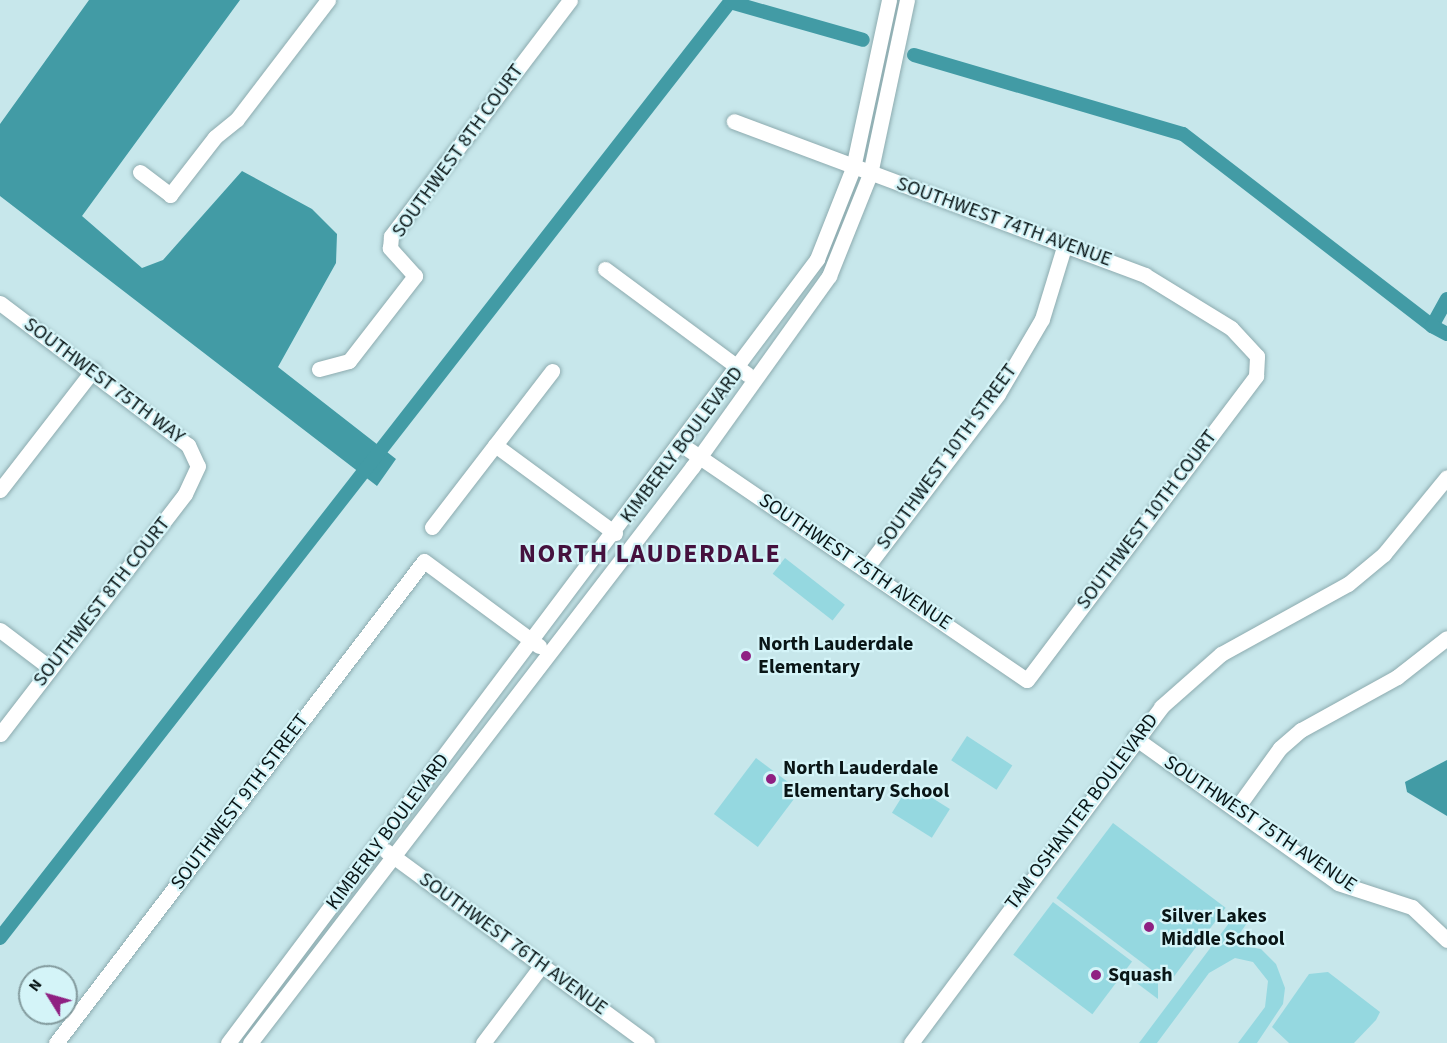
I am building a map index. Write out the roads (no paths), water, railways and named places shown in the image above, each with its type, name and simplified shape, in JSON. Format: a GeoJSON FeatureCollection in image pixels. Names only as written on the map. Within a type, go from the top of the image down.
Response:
{"type":"FeatureCollection","features":[{"type":"Feature","properties":{"kind":"street"},"geometry":{"type":"LineString","coordinates":[[140,172],[170,195],[215,137],[237,119],[328,0]]}},
{"type":"Feature","properties":{"kind":"street","name":"SOUTHWEST 8TH COURT"},"geometry":{"type":"LineString","coordinates":[[320,369],[349,361],[415,276],[390,248],[391,236],[570,0]]}},
{"type":"Feature","properties":{"kind":"street","name":"KIMBERLY BOULEVARD"},"geometry":{"type":"LineString","coordinates":[[228,1043],[740,369],[817,259],[853,168],[899,1]]}},
{"type":"Feature","properties":{"kind":"street","name":"KIMBERLY BOULEVARD"},"geometry":{"type":"LineString","coordinates":[[250,1043],[700,456],[829,276],[870,174],[899,1]]}},
{"type":"Feature","properties":{"kind":"street","name":"SOUTHWEST 74TH AVENUE"},"geometry":{"type":"LineString","coordinates":[[734,121],[853,168],[1065,244],[1157,282],[1231,328],[1257,356]]}},
{"type":"Feature","properties":{"kind":"street","name":"SOUTHWEST 10TH STREET"},"geometry":{"type":"LineString","coordinates":[[866,568],[998,394],[1042,319],[1065,244]]}},
{"type":"Feature","properties":{"kind":"street"},"geometry":{"type":"LineString","coordinates":[[605,269],[756,380]]}},
{"type":"Feature","properties":{"kind":"street","name":"SOUTHWEST 75TH WAY"},"geometry":{"type":"LineString","coordinates":[[0,303],[93,370],[189,445],[198,466]]}},
{"type":"Feature","properties":{"kind":"street","name":"SOUTHWEST 10TH COURT"},"geometry":{"type":"LineString","coordinates":[[1027,680],[1250,384],[1257,356]]}},
{"type":"Feature","properties":{"kind":"street"},"geometry":{"type":"LineString","coordinates":[[0,490],[93,370]]}},
{"type":"Feature","properties":{"kind":"street"},"geometry":{"type":"LineString","coordinates":[[432,527],[552,371]]}},
{"type":"Feature","properties":{"kind":"street"},"geometry":{"type":"LineString","coordinates":[[495,445],[615,533]]}},
{"type":"Feature","properties":{"kind":"street","name":"SOUTHWEST 75TH AVENUE"},"geometry":{"type":"LineString","coordinates":[[682,445],[866,568],[1027,680]]}},
{"type":"Feature","properties":{"kind":"street","name":"SOUTHWEST 8TH COURT"},"geometry":{"type":"LineString","coordinates":[[0,734],[185,494],[198,466]]}},
{"type":"Feature","properties":{"kind":"street","name":"TAM OSHANTER BOULEVARD"},"geometry":{"type":"LineString","coordinates":[[911,1043],[1135,738],[1221,654],[1348,584],[1391,547],[1447,477]]}},
{"type":"Feature","properties":{"kind":"street","name":"SOUTHWEST 9TH STREET"},"geometry":{"type":"LineString","coordinates":[[56,1043],[424,561],[532,641]]}},
{"type":"Feature","properties":{"kind":"street"},"geometry":{"type":"LineString","coordinates":[[0,630],[50,668]]}},
{"type":"Feature","properties":{"kind":"street"},"geometry":{"type":"LineString","coordinates":[[1236,809],[1280,748],[1301,730],[1397,677],[1447,638]]}},
{"type":"Feature","properties":{"kind":"street"},"geometry":{"type":"LineString","coordinates":[[532,641],[549,653]]}},
{"type":"Feature","properties":{"kind":"street"},"geometry":{"type":"LineString","coordinates":[[452,780],[453,759],[490,707],[495,691]]}},
{"type":"Feature","properties":{"kind":"street","name":"SOUTHWEST 75TH AVENUE"},"geometry":{"type":"LineString","coordinates":[[1135,738],[1338,883],[1412,907],[1447,940]]}},
{"type":"Feature","properties":{"kind":"street","name":"SOUTHWEST 76TH AVENUE"},"geometry":{"type":"LineString","coordinates":[[378,846],[647,1043]]}},
{"type":"Feature","properties":{"kind":"street"},"geometry":{"type":"LineString","coordinates":[[483,1043],[542,965]]}},
{"type":"Feature","properties":{"kind":"waterway"},"geometry":{"type":"LineString","coordinates":[[0,938],[730,2],[863,40]]}},
{"type":"Feature","properties":{"kind":"waterway"},"geometry":{"type":"LineString","coordinates":[[914,55],[1183,134],[1432,326]]}},
{"type":"Feature","properties":{"kind":"waterway"},"geometry":{"type":"LineString","coordinates":[[1447,299],[1432,326],[1447,334]]}},
{"type":"Feature","properties":{"kind":"place","name":"North Lauderdale Elementary"},"geometry":{"type":"Point","coordinates":[746,656]}},
{"type":"Feature","properties":{"kind":"place","name":"North Lauderdale Elementary School"},"geometry":{"type":"Point","coordinates":[771,779]}},
{"type":"Feature","properties":{"kind":"place","name":"Silver Lakes Middle School"},"geometry":{"type":"Point","coordinates":[1149,927]}},
{"type":"Feature","properties":{"kind":"place","name":"Squash"},"geometry":{"type":"Point","coordinates":[1096,975]}},
{"type":"Feature","properties":{"kind":"district","name":"NORTH LAUDERDALE"},"geometry":{"type":"Point","coordinates":[650,554]}}]}
